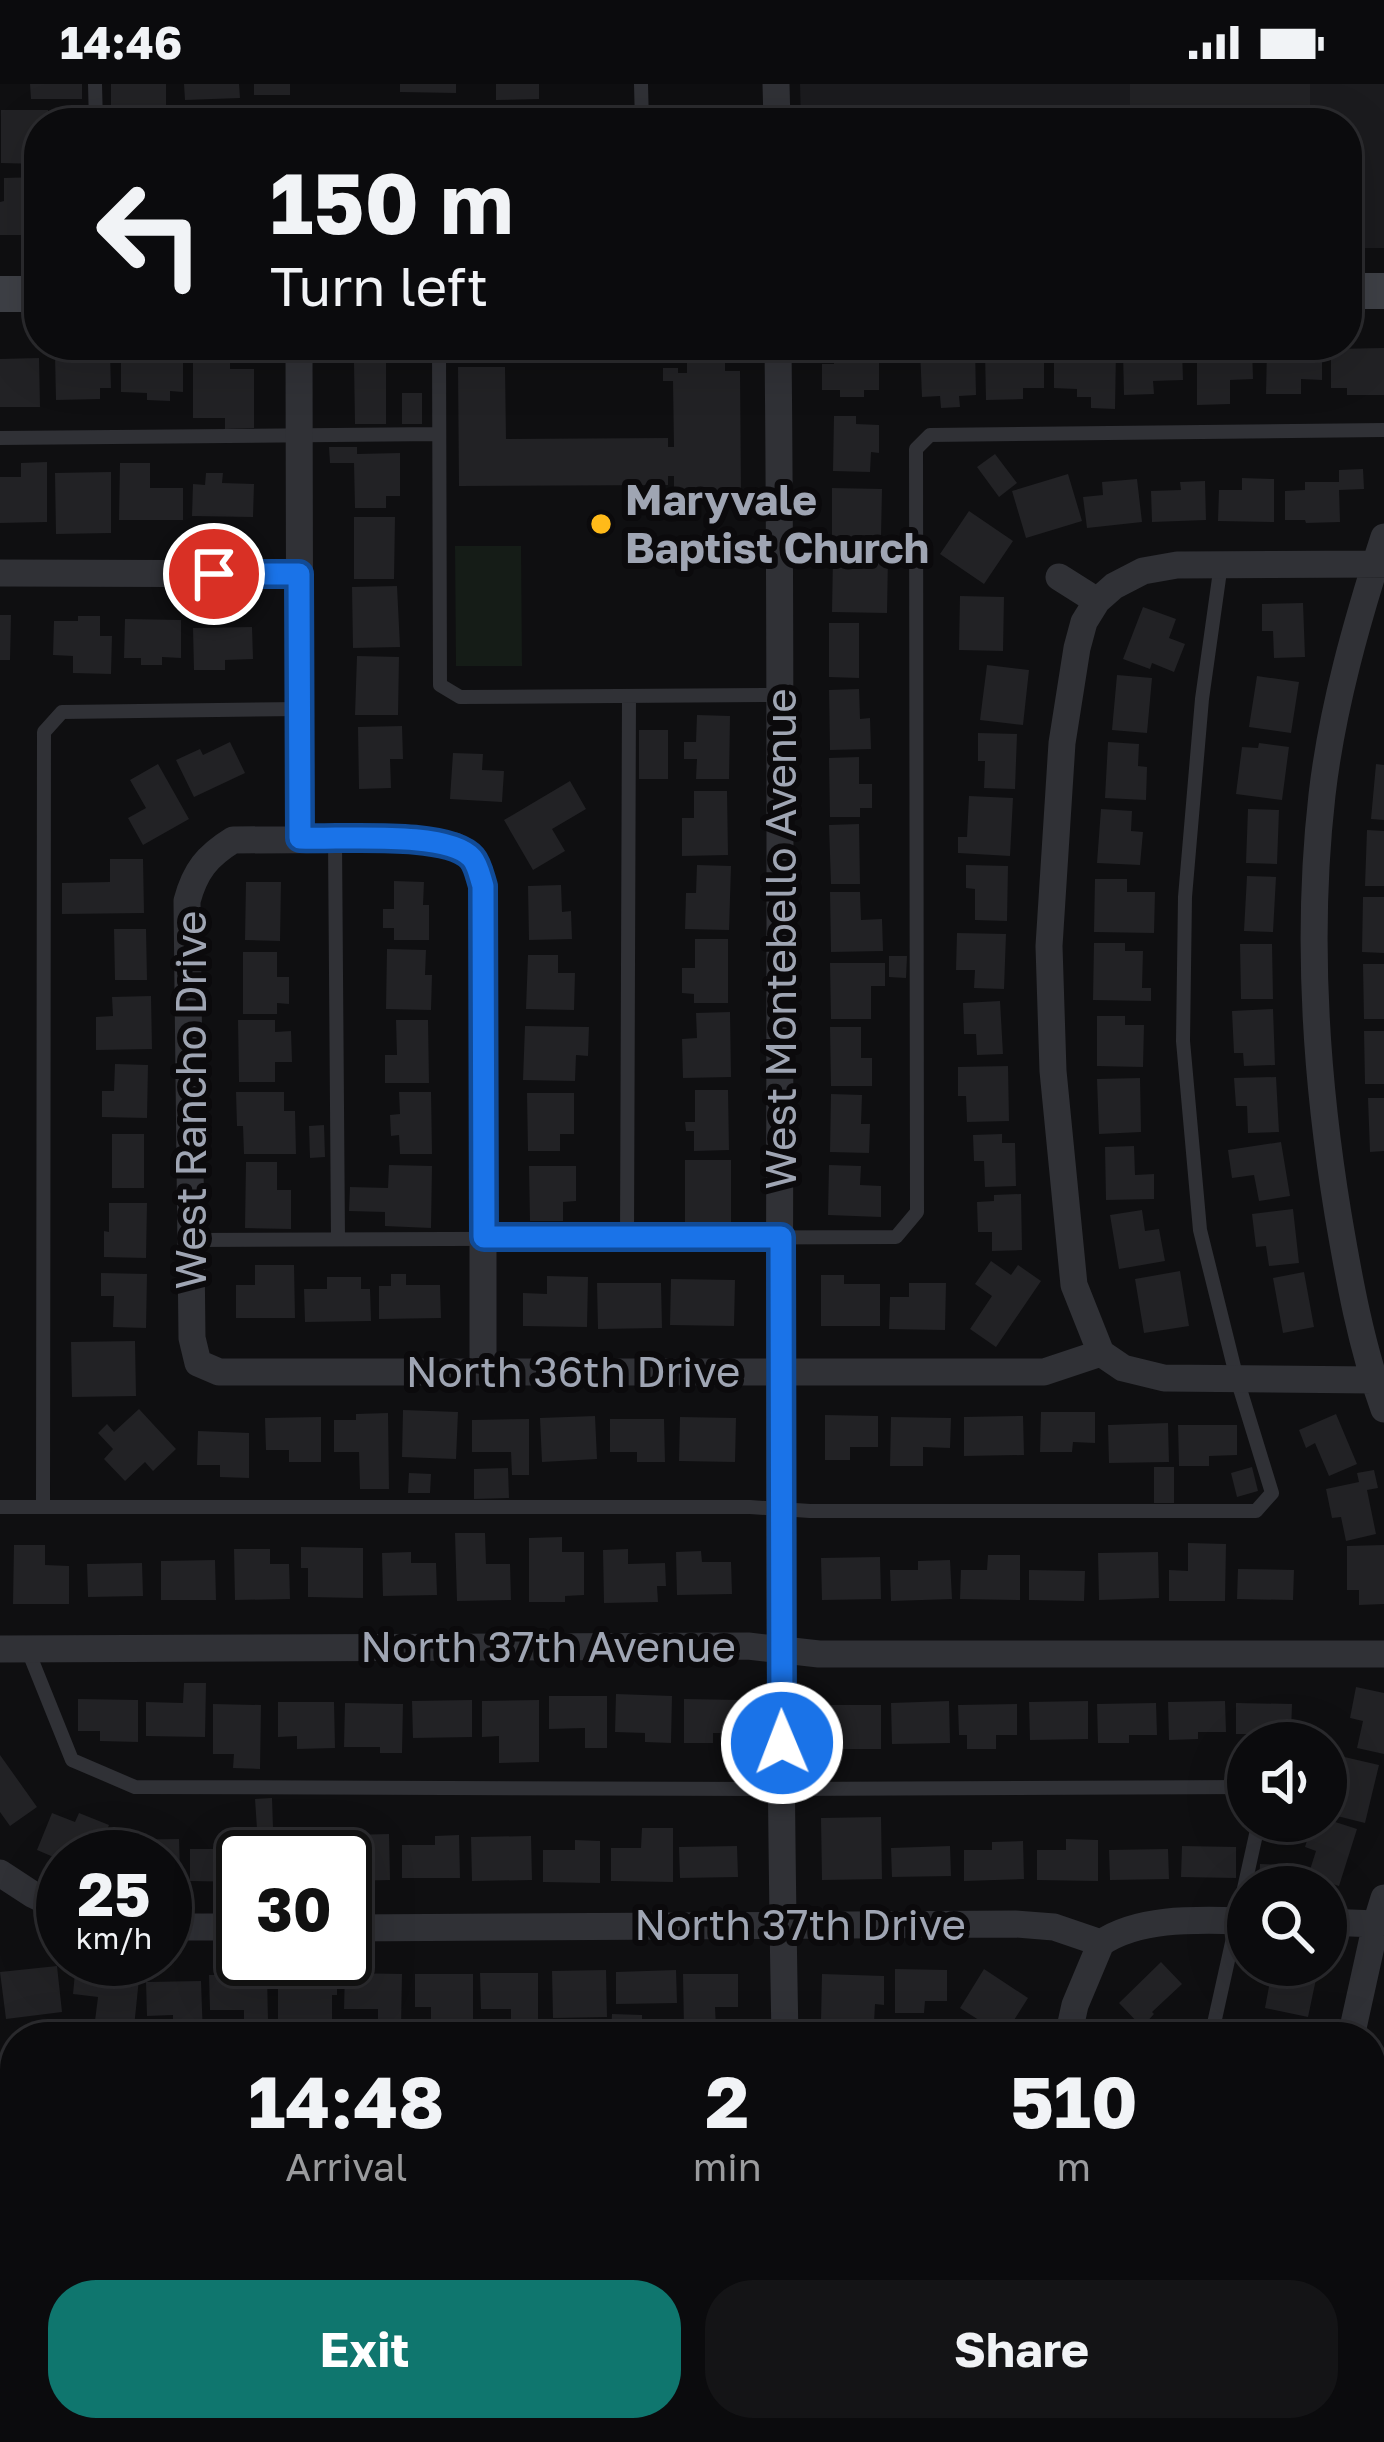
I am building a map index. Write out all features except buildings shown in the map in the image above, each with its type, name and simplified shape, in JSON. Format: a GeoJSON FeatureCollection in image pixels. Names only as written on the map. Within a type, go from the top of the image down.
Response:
{"type":"FeatureCollection","features":[{"type":"Feature","properties":{"kind":"street"},"geometry":{"type":"LineString","coordinates":[[299,360],[300,838]]}},
{"type":"Feature","properties":{"kind":"street","name":"West Montebello Avenue"},"geometry":{"type":"LineString","coordinates":[[778,360],[785,2022]]}},
{"type":"Feature","properties":{"kind":"street"},"geometry":{"type":"LineString","coordinates":[[1373,1380],[1164,1378],[1123,1368],[1102,1353],[1073,1285],[1053,1071],[1049,946],[1062,743],[1084,622],[1114,586],[1143,571],[1178,565],[1381,555],[1339,699],[1322,792],[1313,1002],[1330,1165],[1349,1276],[1384,1409]]}},
{"type":"Feature","properties":{"kind":"street"},"geometry":{"type":"LineString","coordinates":[[0,573],[299,574]]}},
{"type":"Feature","properties":{"kind":"street"},"geometry":{"type":"LineString","coordinates":[[1059,577],[1097,601]]}},
{"type":"Feature","properties":{"kind":"street","name":"West Rancho Drive"},"geometry":{"type":"LineString","coordinates":[[198,1363],[192,1338],[188,901],[194,875],[214,852],[233,840],[415,839],[455,846],[474,860],[483,886],[484,1237]]}},
{"type":"Feature","properties":{"kind":"street"},"geometry":{"type":"LineString","coordinates":[[483,1372],[484,1237]]}},
{"type":"Feature","properties":{"kind":"street","name":"North 36th Drive"},"geometry":{"type":"LineString","coordinates":[[198,1363],[219,1372],[1045,1372],[1102,1353]]}},
{"type":"Feature","properties":{"kind":"street","name":"North 37th Avenue"},"geometry":{"type":"LineString","coordinates":[[13,1649],[748,1646],[819,1654],[1384,1654]]}},
{"type":"Feature","properties":{"kind":"street"},"geometry":{"type":"LineString","coordinates":[[3,1882],[36,1897]]}},
{"type":"Feature","properties":{"kind":"street"},"geometry":{"type":"LineString","coordinates":[[1347,1918],[1380,1911],[1354,2022]]}},
{"type":"Feature","properties":{"kind":"street"},"geometry":{"type":"LineString","coordinates":[[1071,2022],[1101,1943],[1120,1930],[1146,1924],[1227,1921]]}},
{"type":"Feature","properties":{"kind":"street","name":"North 37th Drive"},"geometry":{"type":"LineString","coordinates":[[372,1928],[1015,1924],[1054,1927],[1101,1943]]}},
{"type":"Feature","properties":{"kind":"lane"},"geometry":{"type":"LineString","coordinates":[[439,360],[440,685],[460,698],[782,694]]}},
{"type":"Feature","properties":{"kind":"lane"},"geometry":{"type":"LineString","coordinates":[[192,1240],[896,1237],[917,1212],[916,449],[930,435],[1384,430]]}},
{"type":"Feature","properties":{"kind":"lane"},"geometry":{"type":"LineString","coordinates":[[0,437],[439,434]]}},
{"type":"Feature","properties":{"kind":"lane"},"geometry":{"type":"LineString","coordinates":[[0,1507],[1256,1510],[1272,1492],[1200,1230],[1184,1041],[1184,897],[1202,699],[1221,564]]}},
{"type":"Feature","properties":{"kind":"lane"},"geometry":{"type":"LineString","coordinates":[[626,1237],[629,696]]}},
{"type":"Feature","properties":{"kind":"lane"},"geometry":{"type":"LineString","coordinates":[[43,1505],[44,732],[62,712],[300,709]]}},
{"type":"Feature","properties":{"kind":"lane"},"geometry":{"type":"LineString","coordinates":[[335,840],[338,1239]]}},
{"type":"Feature","properties":{"kind":"lane"},"geometry":{"type":"LineString","coordinates":[[13,1649],[72,1760],[135,1787],[1227,1787]]}},
{"type":"Feature","properties":{"kind":"lane"},"geometry":{"type":"LineString","coordinates":[[1215,2022],[1227,1979]]}},
{"type":"Feature","properties":{"kind":"shaded area"},"geometry":{"type":"Polygon","coordinates":[[[800,84],[1384,84],[1384,248],[1362,248],[1362,108],[801,108],[800,84]]]}},
{"type":"Feature","properties":{"kind":"shaded area"},"geometry":{"type":"Polygon","coordinates":[[[455,546],[521,546],[522,666],[456,666],[455,546]]]}},
{"type":"Feature","properties":{"kind":"place","name":"Maryvale Baptist Church"},"geometry":{"type":"Point","coordinates":[601,524]}},
{"type":"Feature","properties":{"kind":"route"},"geometry":{"type":"LineString","coordinates":[[214,574],[299,574],[300,838],[415,839],[455,846],[474,860],[483,886],[484,1237],[781,1237],[782,1743]]}}]}
